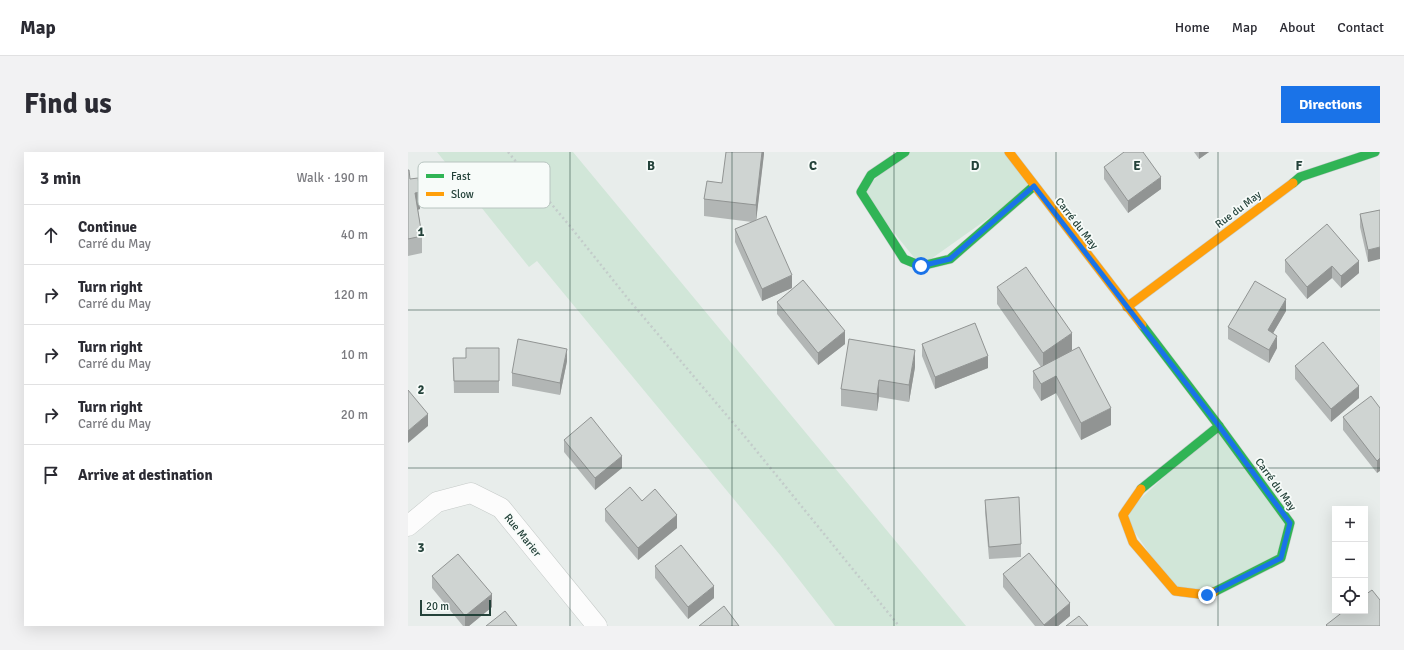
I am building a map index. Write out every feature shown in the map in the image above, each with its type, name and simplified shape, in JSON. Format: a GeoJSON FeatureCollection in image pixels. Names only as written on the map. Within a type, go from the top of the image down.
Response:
{"type":"FeatureCollection","features":[{"type":"Feature","properties":{"kind":"street"},"geometry":{"type":"LineString","coordinates":[[905,152],[871,175],[861,192],[904,259],[921,266],[950,259],[1034,186]]}},
{"type":"Feature","properties":{"kind":"street","name":"Carré du May"},"geometry":{"type":"LineString","coordinates":[[1009,152],[1219,426],[1290,523],[1281,558],[1207,595],[1175,592],[1133,542],[1123,515],[1141,490],[1219,426]]}},
{"type":"Feature","properties":{"kind":"street","name":"Rue du May"},"geometry":{"type":"LineString","coordinates":[[1127,307],[1300,178],[1375,152]]}},
{"type":"Feature","properties":{"kind":"street","name":"Rue Marier"},"geometry":{"type":"LineString","coordinates":[[408,526],[437,502],[471,493],[501,508],[597,626]]}},
{"type":"Feature","properties":{"kind":"path"},"geometry":{"type":"LineString","coordinates":[[508,152],[516,162]]}},
{"type":"Feature","properties":{"kind":"path"},"geometry":{"type":"LineString","coordinates":[[550,202],[629,300],[746,438],[899,626]]}},
{"type":"Feature","properties":{"kind":"green space"},"geometry":{"type":"Polygon","coordinates":[[[437,152],[573,152],[966,626],[835,626],[780,555],[537,261],[529,267],[482,208],[550,208],[550,162],[445,162],[437,152]]]}},
{"type":"Feature","properties":{"kind":"green space"},"geometry":{"type":"Polygon","coordinates":[[[905,152],[1009,152],[1034,186],[921,266],[861,192],[905,152]]]}},
{"type":"Feature","properties":{"kind":"green space"},"geometry":{"type":"Polygon","coordinates":[[[1219,426],[1290,523],[1281,558],[1207,595],[1175,591],[1123,515],[1219,426]]]}},
{"type":"Feature","properties":{"kind":"building"},"geometry":{"type":"Polygon","coordinates":[[[726,152],[762,152],[756,205],[704,199],[707,181],[722,183],[726,152]]]}},
{"type":"Feature","properties":{"kind":"building"},"geometry":{"type":"Polygon","coordinates":[[[1124,152],[1143,152],[1161,177],[1128,201],[1104,167],[1124,152]]]}},
{"type":"Feature","properties":{"kind":"building"},"geometry":{"type":"Polygon","coordinates":[[[409,170],[410,179],[418,178],[418,192],[415,193],[422,236],[408,239],[409,170]]]}},
{"type":"Feature","properties":{"kind":"building"},"geometry":{"type":"Polygon","coordinates":[[[1380,210],[1380,247],[1368,250],[1360,214],[1380,210]]]}},
{"type":"Feature","properties":{"kind":"building"},"geometry":{"type":"Polygon","coordinates":[[[766,216],[792,275],[762,289],[735,229],[766,216]]]}},
{"type":"Feature","properties":{"kind":"building"},"geometry":{"type":"Polygon","coordinates":[[[1327,224],[1359,261],[1341,276],[1332,266],[1307,287],[1285,260],[1327,224]]]}},
{"type":"Feature","properties":{"kind":"building"},"geometry":{"type":"Polygon","coordinates":[[[1026,267],[1072,333],[1043,353],[997,287],[1026,267]]]}},
{"type":"Feature","properties":{"kind":"building"},"geometry":{"type":"Polygon","coordinates":[[[803,280],[845,331],[818,353],[777,302],[803,280]]]}},
{"type":"Feature","properties":{"kind":"building"},"geometry":{"type":"Polygon","coordinates":[[[1255,281],[1286,299],[1268,330],[1277,336],[1269,350],[1228,327],[1255,281]]]}},
{"type":"Feature","properties":{"kind":"building"},"geometry":{"type":"Polygon","coordinates":[[[975,323],[988,356],[935,377],[922,344],[975,323]]]}},
{"type":"Feature","properties":{"kind":"building"},"geometry":{"type":"Polygon","coordinates":[[[518,339],[567,349],[560,383],[512,373],[518,339]]]}},
{"type":"Feature","properties":{"kind":"building"},"geometry":{"type":"Polygon","coordinates":[[[849,339],[915,350],[909,385],[879,380],[877,394],[841,389],[849,339]]]}},
{"type":"Feature","properties":{"kind":"building"},"geometry":{"type":"Polygon","coordinates":[[[1323,342],[1359,386],[1331,409],[1295,366],[1323,342]]]}},
{"type":"Feature","properties":{"kind":"building"},"geometry":{"type":"Polygon","coordinates":[[[1079,347],[1111,408],[1081,423],[1056,376],[1041,384],[1033,371],[1079,347]]]}},
{"type":"Feature","properties":{"kind":"building"},"geometry":{"type":"Polygon","coordinates":[[[466,348],[499,348],[499,381],[454,381],[453,358],[466,358],[466,348]]]}},
{"type":"Feature","properties":{"kind":"building"},"geometry":{"type":"Polygon","coordinates":[[[408,390],[428,414],[408,431],[408,390]]]}},
{"type":"Feature","properties":{"kind":"building"},"geometry":{"type":"Polygon","coordinates":[[[1371,396],[1380,408],[1380,458],[1377,461],[1343,417],[1371,396]]]}},
{"type":"Feature","properties":{"kind":"building"},"geometry":{"type":"Polygon","coordinates":[[[591,417],[622,456],[595,478],[564,440],[591,417]]]}},
{"type":"Feature","properties":{"kind":"building"},"geometry":{"type":"Polygon","coordinates":[[[630,487],[642,501],[655,489],[677,515],[638,548],[605,509],[630,487]]]}},
{"type":"Feature","properties":{"kind":"building"},"geometry":{"type":"Polygon","coordinates":[[[1019,497],[1021,544],[989,547],[985,500],[1019,497]]]}},
{"type":"Feature","properties":{"kind":"building"},"geometry":{"type":"Polygon","coordinates":[[[681,545],[714,586],[688,607],[655,566],[681,545]]]}},
{"type":"Feature","properties":{"kind":"building"},"geometry":{"type":"Polygon","coordinates":[[[1029,553],[1070,603],[1044,625],[1003,574],[1029,553]]]}},
{"type":"Feature","properties":{"kind":"building"},"geometry":{"type":"Polygon","coordinates":[[[458,554],[492,594],[465,616],[432,576],[458,554]]]}},
{"type":"Feature","properties":{"kind":"building"},"geometry":{"type":"Polygon","coordinates":[[[1372,590],[1380,600],[1380,626],[1326,625],[1340,614],[1368,614],[1368,593],[1372,590]]]}},
{"type":"Feature","properties":{"kind":"building"},"geometry":{"type":"Polygon","coordinates":[[[724,606],[739,626],[699,626],[724,606]]]}},
{"type":"Feature","properties":{"kind":"building"},"geometry":{"type":"Polygon","coordinates":[[[505,611],[517,626],[486,626],[505,611]]]}},
{"type":"Feature","properties":{"kind":"building"},"geometry":{"type":"Polygon","coordinates":[[[1079,616],[1088,626],[1066,626],[1079,616]]]}},
{"type":"Feature","properties":{"kind":"traffic: fast"},"geometry":{"type":"LineString","coordinates":[[905,152],[871,175],[861,192],[904,259],[921,266],[950,259],[1034,186]]}},
{"type":"Feature","properties":{"kind":"traffic: fast"},"geometry":{"type":"LineString","coordinates":[[1293,183],[1300,177],[1375,152]]}},
{"type":"Feature","properties":{"kind":"traffic: fast"},"geometry":{"type":"LineString","coordinates":[[1142,325],[1219,426],[1290,523],[1281,558],[1214,592]]}},
{"type":"Feature","properties":{"kind":"traffic: fast"},"geometry":{"type":"LineString","coordinates":[[1141,489],[1219,426]]}},
{"type":"Feature","properties":{"kind":"traffic: slow"},"geometry":{"type":"LineString","coordinates":[[1009,152],[1142,325]]}},
{"type":"Feature","properties":{"kind":"traffic: slow"},"geometry":{"type":"LineString","coordinates":[[1127,307],[1293,183]]}},
{"type":"Feature","properties":{"kind":"traffic: slow"},"geometry":{"type":"LineString","coordinates":[[1141,489],[1123,515],[1133,542],[1175,591],[1207,595],[1214,592]]}},
{"type":"Feature","properties":{"kind":"route"},"geometry":{"type":"LineString","coordinates":[[921,266],[950,259],[1034,186],[1219,426],[1290,523],[1281,558],[1207,595]]}}]}
